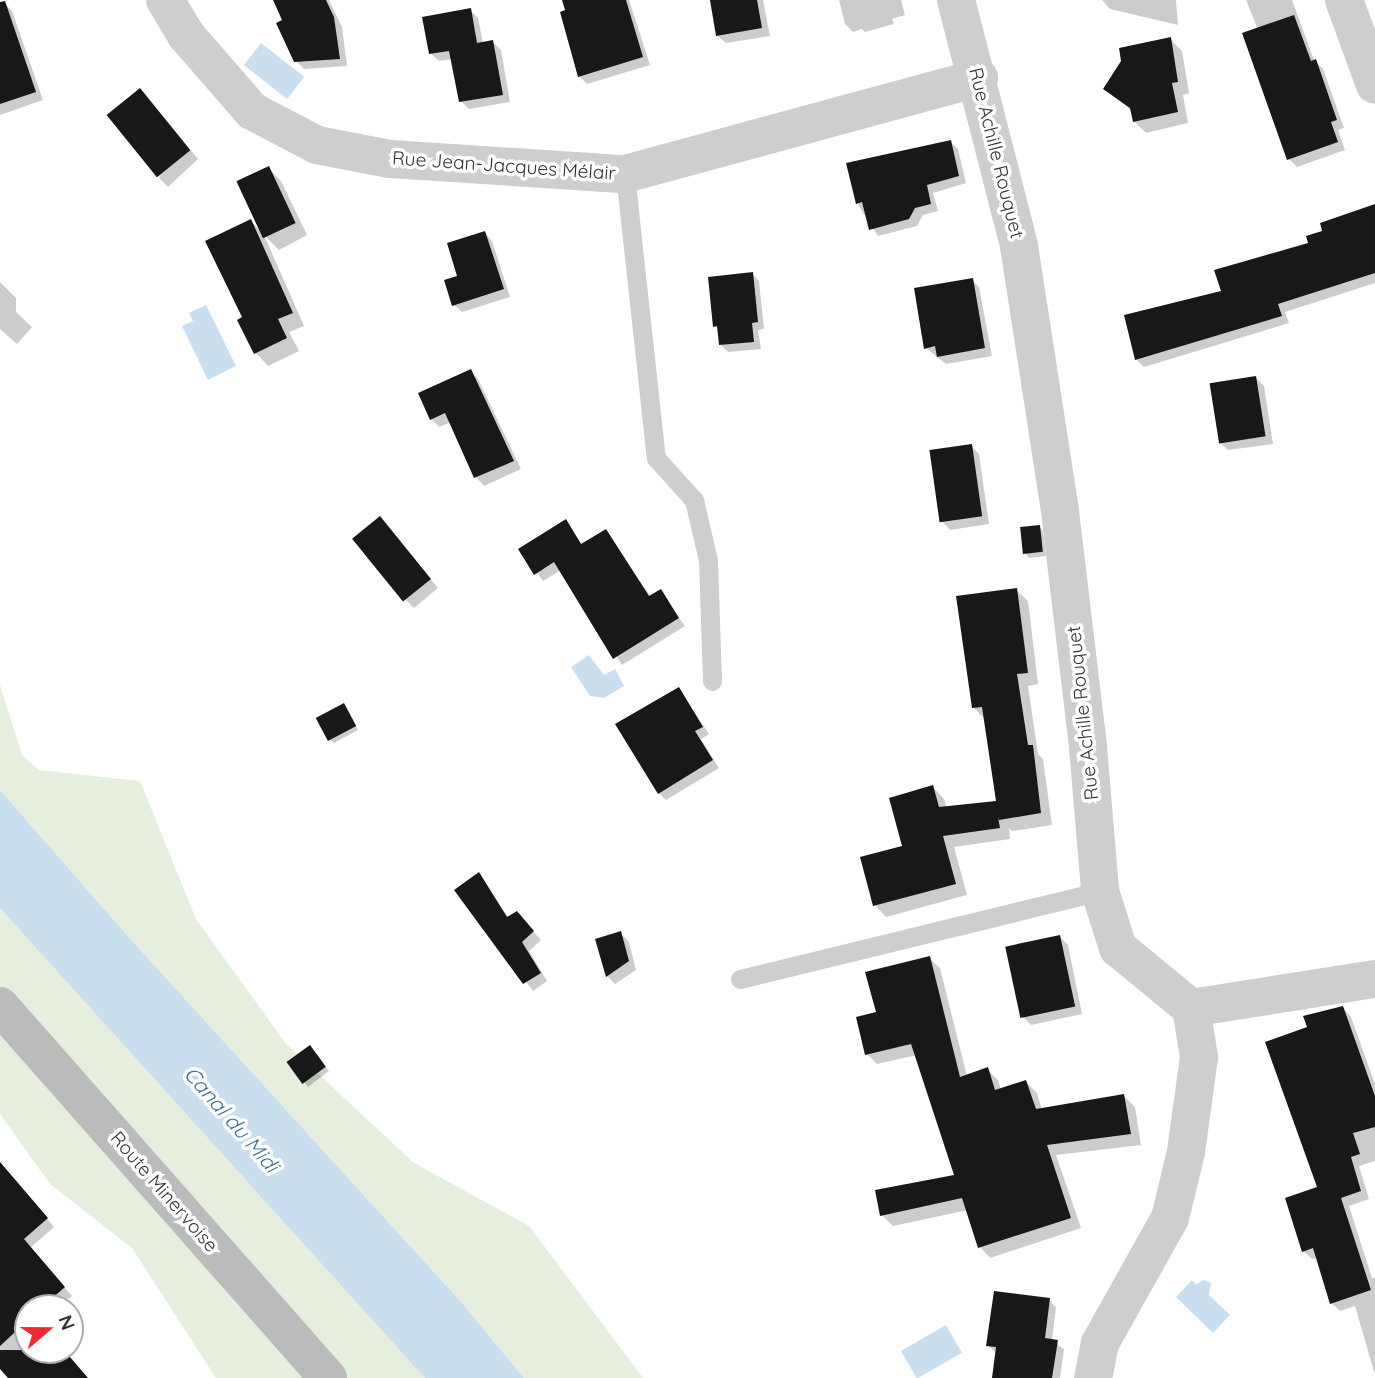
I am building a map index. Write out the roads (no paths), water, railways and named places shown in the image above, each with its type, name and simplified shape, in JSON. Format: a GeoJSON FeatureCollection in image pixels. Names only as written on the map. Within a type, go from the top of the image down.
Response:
{"type":"FeatureCollection","features":[{"type":"Feature","properties":{"kind":"main road","name":"Route Minervoise"},"geometry":{"type":"LineString","coordinates":[[0,1006],[328,1378]]}},
{"type":"Feature","properties":{"kind":"street","name":"Rue Jean-Jacques Mélair"},"geometry":{"type":"LineString","coordinates":[[165,0],[186,35],[252,111],[317,145],[390,159],[625,174],[979,78]]}},
{"type":"Feature","properties":{"kind":"street","name":"Rue Achille Rouquet"},"geometry":{"type":"LineString","coordinates":[[956,0],[979,78],[1020,246],[1057,490],[1088,747],[1100,891],[1118,948],[1191,1007]]}},
{"type":"Feature","properties":{"kind":"street"},"geometry":{"type":"LineString","coordinates":[[1344,0],[1375,85]]}},
{"type":"Feature","properties":{"kind":"street"},"geometry":{"type":"LineString","coordinates":[[1093,1378],[1100,1343],[1170,1218],[1186,1152],[1199,1057],[1191,1007],[1375,979]]}},
{"type":"Feature","properties":{"kind":"lane"},"geometry":{"type":"LineString","coordinates":[[625,174],[656,458],[694,500],[708,560],[712,681]]}},
{"type":"Feature","properties":{"kind":"lane"},"geometry":{"type":"LineString","coordinates":[[740,979],[1100,891]]}},
{"type":"Feature","properties":{"kind":"water"},"geometry":{"type":"Polygon","coordinates":[[[261,43],[304,77],[287,99],[244,65],[261,43]]]}},
{"type":"Feature","properties":{"kind":"water"},"geometry":{"type":"Polygon","coordinates":[[[206,305],[236,366],[208,380],[182,326],[193,321],[189,313],[206,305]]]}},
{"type":"Feature","properties":{"kind":"water"},"geometry":{"type":"Polygon","coordinates":[[[589,655],[604,675],[615,669],[624,686],[604,698],[590,696],[571,667],[589,655]]]}},
{"type":"Feature","properties":{"kind":"water","name":"Canal du Midi"},"geometry":{"type":"Polygon","coordinates":[[[0,790],[125,933],[462,1303],[524,1378],[425,1378],[0,908],[0,790]]]}},
{"type":"Feature","properties":{"kind":"water"},"geometry":{"type":"Polygon","coordinates":[[[1192,1280],[1196,1284],[1204,1280],[1211,1283],[1209,1295],[1230,1315],[1213,1333],[1176,1297],[1192,1280]]]}},
{"type":"Feature","properties":{"kind":"water"},"geometry":{"type":"Polygon","coordinates":[[[946,1325],[962,1353],[917,1378],[901,1351],[946,1325]]]}}]}
